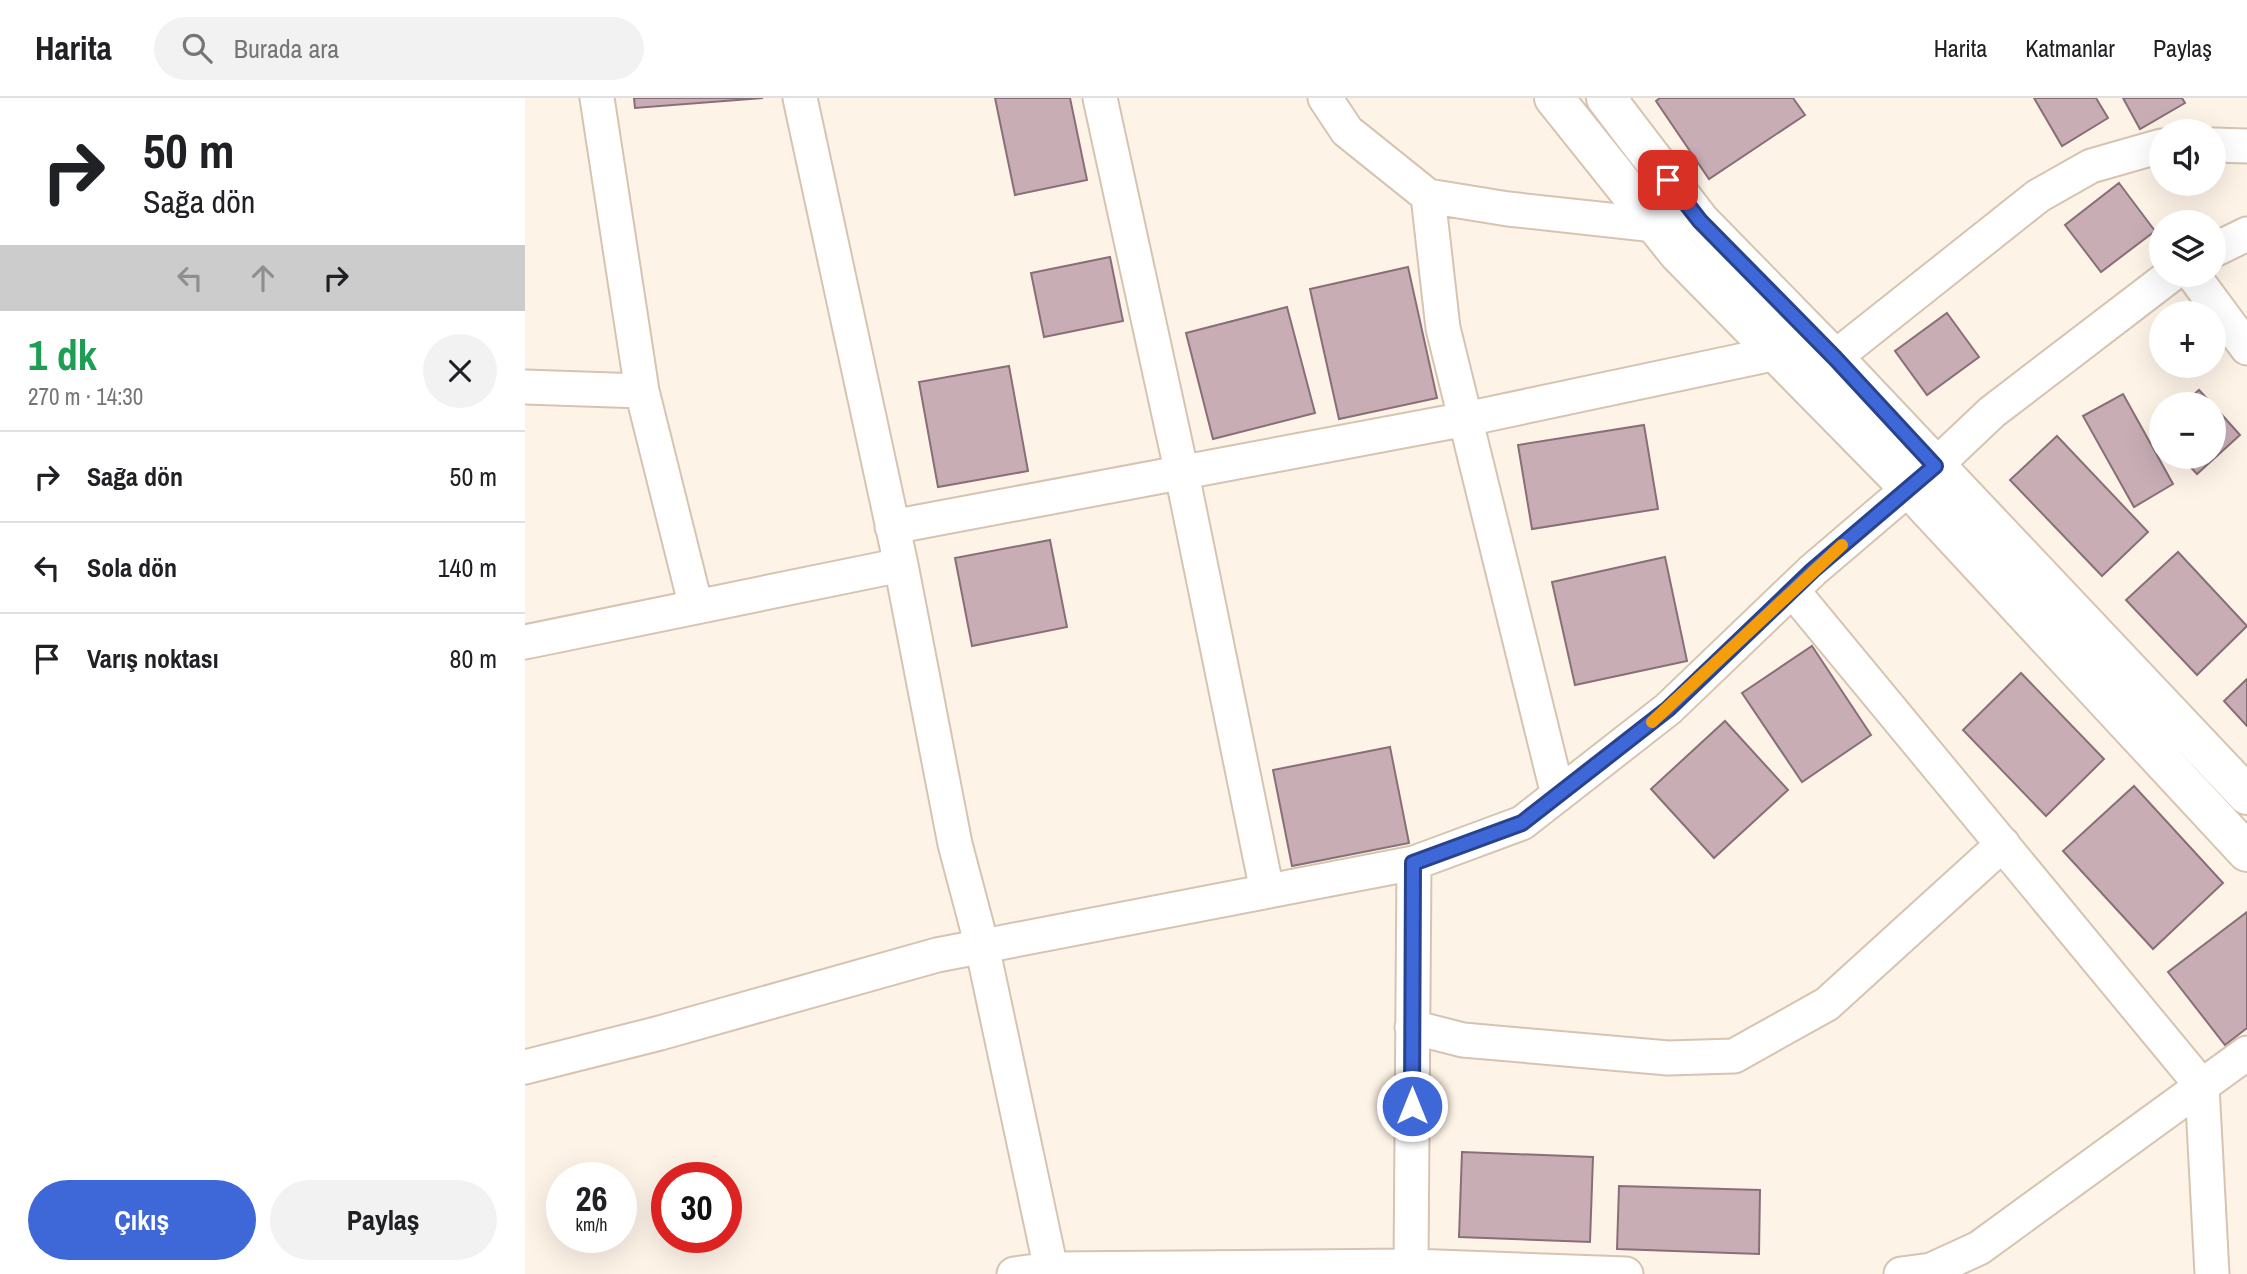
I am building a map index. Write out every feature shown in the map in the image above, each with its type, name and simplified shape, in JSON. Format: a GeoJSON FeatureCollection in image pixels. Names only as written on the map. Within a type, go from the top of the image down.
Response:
{"type":"FeatureCollection","features":[{"type":"Feature","properties":{"kind":"main road"},"geometry":{"type":"LineString","coordinates":[[1554,98],[1678,253],[1777,353],[1922,477],[2247,795]]}},
{"type":"Feature","properties":{"kind":"main road"},"geometry":{"type":"LineString","coordinates":[[1606,98],[1700,221],[1835,358],[1922,477],[2247,852]]}},
{"type":"Feature","properties":{"kind":"street"},"geometry":{"type":"LineString","coordinates":[[597,98],[642,391],[696,607]]}},
{"type":"Feature","properties":{"kind":"street"},"geometry":{"type":"LineString","coordinates":[[800,98],[901,565],[955,844],[982,946],[1052,1272]]}},
{"type":"Feature","properties":{"kind":"street"},"geometry":{"type":"LineString","coordinates":[[1100,98],[1182,474],[1267,891]]}},
{"type":"Feature","properties":{"kind":"street"},"geometry":{"type":"LineString","coordinates":[[1325,98],[1347,131],[1428,196],[1508,209],[1655,225]]}},
{"type":"Feature","properties":{"kind":"street"},"geometry":{"type":"LineString","coordinates":[[2226,145],[2247,146]]}},
{"type":"Feature","properties":{"kind":"street"},"geometry":{"type":"LineString","coordinates":[[1835,358],[2038,196],[2091,166],[2149,149]]}},
{"type":"Feature","properties":{"kind":"street"},"geometry":{"type":"LineString","coordinates":[[1428,196],[1443,328],[1559,795]]}},
{"type":"Feature","properties":{"kind":"street"},"geometry":{"type":"LineString","coordinates":[[2226,244],[2247,234]]}},
{"type":"Feature","properties":{"kind":"street"},"geometry":{"type":"LineString","coordinates":[[525,1067],[937,955],[1413,863],[1522,823],[1668,709],[1791,590],[1922,477],[1992,412],[2155,287]]}},
{"type":"Feature","properties":{"kind":"street"},"geometry":{"type":"LineString","coordinates":[[2202,287],[2247,348]]}},
{"type":"Feature","properties":{"kind":"street"},"geometry":{"type":"LineString","coordinates":[[893,527],[1466,419],[1777,353]]}},
{"type":"Feature","properties":{"kind":"street"},"geometry":{"type":"LineString","coordinates":[[525,387],[642,391]]}},
{"type":"Feature","properties":{"kind":"street"},"geometry":{"type":"LineString","coordinates":[[525,642],[901,565]]}},
{"type":"Feature","properties":{"kind":"street"},"geometry":{"type":"LineString","coordinates":[[1791,590],[2202,1086],[2212,1274]]}},
{"type":"Feature","properties":{"kind":"street"},"geometry":{"type":"LineString","coordinates":[[1412,1027],[1463,1040],[1668,1058],[1734,1056],[1827,1004],[2003,844]]}},
{"type":"Feature","properties":{"kind":"street"},"geometry":{"type":"LineString","coordinates":[[1411,1266],[1413,863]]}},
{"type":"Feature","properties":{"kind":"street"},"geometry":{"type":"LineString","coordinates":[[1901,1274],[1931,1270],[1979,1248],[2247,1053]]}},
{"type":"Feature","properties":{"kind":"street"},"geometry":{"type":"LineString","coordinates":[[1014,1274],[1411,1266],[1626,1274]]}},
{"type":"Feature","properties":{"kind":"building"},"geometry":{"type":"Polygon","coordinates":[[[634,98],[763,98],[635,108],[634,98]]]}},
{"type":"Feature","properties":{"kind":"building"},"geometry":{"type":"Polygon","coordinates":[[[995,98],[1070,98],[1087,180],[1015,195],[995,98]]]}},
{"type":"Feature","properties":{"kind":"building"},"geometry":{"type":"Polygon","coordinates":[[[1660,98],[1793,98],[1805,115],[1709,179],[1656,101],[1660,98]]]}},
{"type":"Feature","properties":{"kind":"building"},"geometry":{"type":"Polygon","coordinates":[[[2034,98],[2096,98],[2108,118],[2062,146],[2034,98]]]}},
{"type":"Feature","properties":{"kind":"building"},"geometry":{"type":"Polygon","coordinates":[[[2123,98],[2182,98],[2185,103],[2157,119],[2149,119],[2149,124],[2140,129],[2123,98]]]}},
{"type":"Feature","properties":{"kind":"building"},"geometry":{"type":"Polygon","coordinates":[[[2119,183],[2149,223],[2149,236],[2101,272],[2065,225],[2119,183]]]}},
{"type":"Feature","properties":{"kind":"building"},"geometry":{"type":"Polygon","coordinates":[[[1110,257],[1123,321],[1044,337],[1031,273],[1110,257]]]}},
{"type":"Feature","properties":{"kind":"building"},"geometry":{"type":"Polygon","coordinates":[[[1408,267],[1437,398],[1339,419],[1310,289],[1408,267]]]}},
{"type":"Feature","properties":{"kind":"building"},"geometry":{"type":"Polygon","coordinates":[[[1287,307],[1315,413],[1213,439],[1186,333],[1287,307]]]}},
{"type":"Feature","properties":{"kind":"building"},"geometry":{"type":"Polygon","coordinates":[[[1947,313],[1979,357],[1927,395],[1895,351],[1947,313]]]}},
{"type":"Feature","properties":{"kind":"building"},"geometry":{"type":"Polygon","coordinates":[[[1009,366],[1028,471],[938,487],[919,382],[1009,366]]]}},
{"type":"Feature","properties":{"kind":"building"},"geometry":{"type":"Polygon","coordinates":[[[2123,394],[2149,441],[2149,469],[2165,469],[2173,484],[2134,507],[2083,416],[2123,394]]]}},
{"type":"Feature","properties":{"kind":"building"},"geometry":{"type":"Polygon","coordinates":[[[2226,419],[2240,435],[2226,448],[2226,419]]]}},
{"type":"Feature","properties":{"kind":"building"},"geometry":{"type":"Polygon","coordinates":[[[1644,425],[1658,509],[1532,529],[1518,445],[1644,425]]]}},
{"type":"Feature","properties":{"kind":"building"},"geometry":{"type":"Polygon","coordinates":[[[2057,436],[2148,532],[2102,576],[2010,480],[2057,436]]]}},
{"type":"Feature","properties":{"kind":"building"},"geometry":{"type":"Polygon","coordinates":[[[1050,540],[1067,627],[972,646],[955,558],[1050,540]]]}},
{"type":"Feature","properties":{"kind":"building"},"geometry":{"type":"Polygon","coordinates":[[[2178,552],[2247,626],[2197,675],[2126,600],[2178,552]]]}},
{"type":"Feature","properties":{"kind":"building"},"geometry":{"type":"Polygon","coordinates":[[[1665,557],[1687,661],[1575,685],[1552,582],[1665,557]]]}},
{"type":"Feature","properties":{"kind":"building"},"geometry":{"type":"Polygon","coordinates":[[[1812,646],[1871,735],[1802,782],[1742,693],[1812,646]]]}},
{"type":"Feature","properties":{"kind":"building"},"geometry":{"type":"Polygon","coordinates":[[[2021,673],[2104,759],[2046,816],[1963,730],[2021,673]]]}},
{"type":"Feature","properties":{"kind":"building"},"geometry":{"type":"Polygon","coordinates":[[[2247,679],[2247,726],[2224,701],[2247,679]]]}},
{"type":"Feature","properties":{"kind":"building"},"geometry":{"type":"Polygon","coordinates":[[[1725,721],[1788,790],[1714,858],[1651,789],[1725,721]]]}},
{"type":"Feature","properties":{"kind":"building"},"geometry":{"type":"Polygon","coordinates":[[[1390,747],[1409,843],[1292,866],[1273,770],[1390,747]]]}},
{"type":"Feature","properties":{"kind":"building"},"geometry":{"type":"Polygon","coordinates":[[[2134,786],[2223,883],[2153,949],[2063,851],[2134,786]]]}},
{"type":"Feature","properties":{"kind":"building"},"geometry":{"type":"Polygon","coordinates":[[[2247,912],[2247,1028],[2225,1045],[2168,972],[2247,912]]]}},
{"type":"Feature","properties":{"kind":"building"},"geometry":{"type":"Polygon","coordinates":[[[1462,1152],[1593,1157],[1590,1242],[1459,1237],[1462,1152]]]}},
{"type":"Feature","properties":{"kind":"building"},"geometry":{"type":"Polygon","coordinates":[[[1619,1186],[1760,1190],[1759,1254],[1617,1249],[1619,1186]]]}},
{"type":"Feature","properties":{"kind":"slow traffic"},"geometry":{"type":"LineString","coordinates":[[1652,722],[1842,545]]}},
{"type":"Feature","properties":{"kind":"route"},"geometry":{"type":"LineString","coordinates":[[1412,1106],[1413,863],[1522,823],[1668,709],[1813,570],[1935,466],[1835,358],[1700,221],[1668,180]]}}]}
